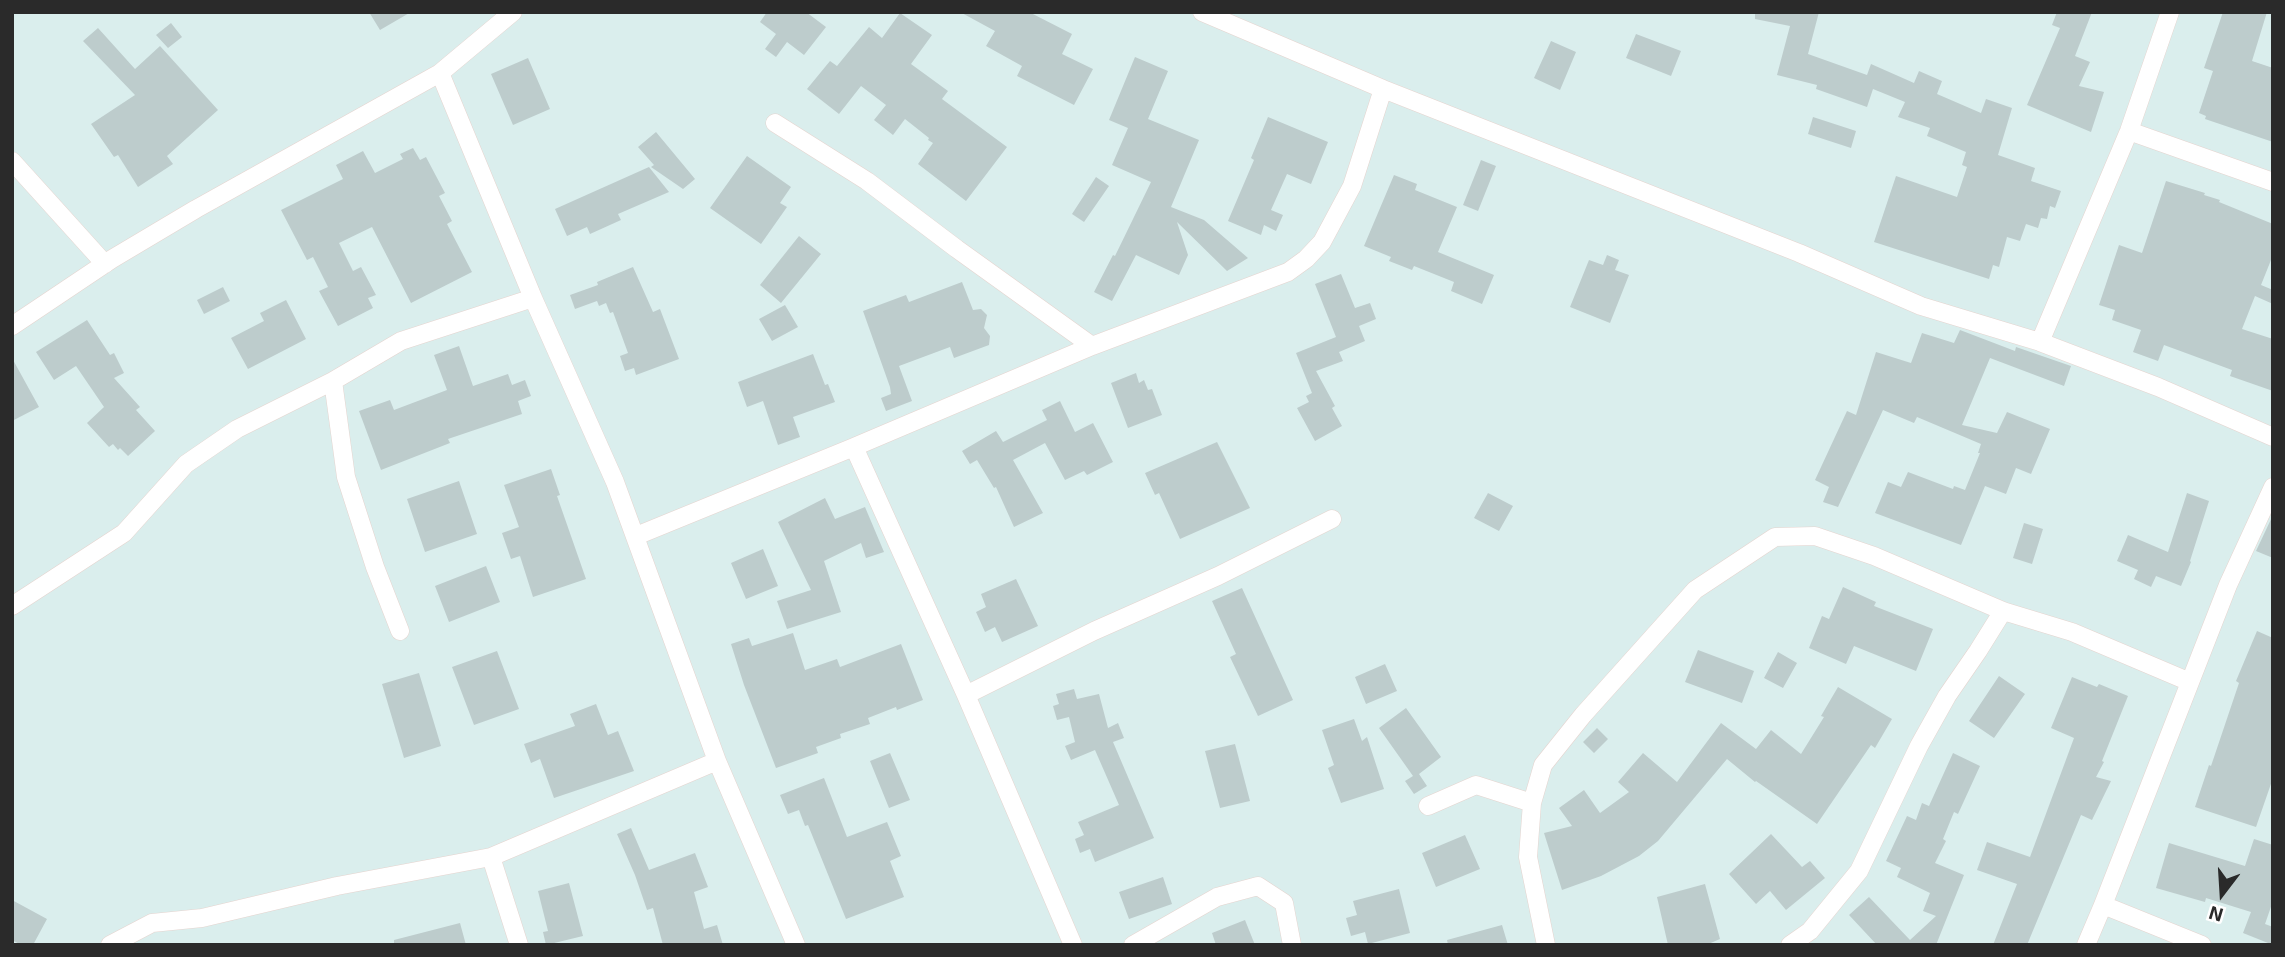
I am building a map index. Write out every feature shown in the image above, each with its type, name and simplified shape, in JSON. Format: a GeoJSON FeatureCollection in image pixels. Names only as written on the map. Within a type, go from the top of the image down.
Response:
{"type":"FeatureCollection","features":[{"type":"Feature","properties":{"kind":"street"},"geometry":{"type":"LineString","coordinates":[[12,326],[105,264],[275,163],[440,73],[513,12]]}},
{"type":"Feature","properties":{"kind":"street"},"geometry":{"type":"LineString","coordinates":[[1202,12],[1383,89],[1799,253],[1921,306],[2040,342],[2158,387],[2273,437]]}},
{"type":"Feature","properties":{"kind":"street"},"geometry":{"type":"LineString","coordinates":[[2040,342],[2129,131],[2170,12]]}},
{"type":"Feature","properties":{"kind":"street"},"geometry":{"type":"LineString","coordinates":[[440,73],[533,298],[595,434],[636,536],[717,761],[796,945]]}},
{"type":"Feature","properties":{"kind":"street"},"geometry":{"type":"LineString","coordinates":[[636,536],[1093,346],[1287,272],[1306,259],[1322,242],[1352,186],[1383,89]]}},
{"type":"Feature","properties":{"kind":"street"},"geometry":{"type":"LineString","coordinates":[[775,123],[867,181],[1093,346]]}},
{"type":"Feature","properties":{"kind":"street"},"geometry":{"type":"LineString","coordinates":[[2129,131],[2273,182]]}},
{"type":"Feature","properties":{"kind":"street"},"geometry":{"type":"LineString","coordinates":[[12,161],[105,264]]}},
{"type":"Feature","properties":{"kind":"street"},"geometry":{"type":"LineString","coordinates":[[12,607],[124,533],[186,464],[237,429],[333,380],[401,341],[533,298]]}},
{"type":"Feature","properties":{"kind":"street"},"geometry":{"type":"LineString","coordinates":[[333,380],[346,477],[375,567],[400,631]]}},
{"type":"Feature","properties":{"kind":"street"},"geometry":{"type":"LineString","coordinates":[[854,447],[967,695],[1073,945]]}},
{"type":"Feature","properties":{"kind":"street"},"geometry":{"type":"LineString","coordinates":[[2086,945],[2228,585],[2273,487]]}},
{"type":"Feature","properties":{"kind":"street"},"geometry":{"type":"LineString","coordinates":[[967,695],[1094,631],[1218,576],[1332,519]]}},
{"type":"Feature","properties":{"kind":"street"},"geometry":{"type":"LineString","coordinates":[[1546,945],[1528,857],[1532,803],[1543,765],[1583,715],[1695,590],[1775,537],[1815,536],[1874,556],[2003,611],[2072,632],[2190,682]]}},
{"type":"Feature","properties":{"kind":"street"},"geometry":{"type":"LineString","coordinates":[[1790,945],[1810,931],[1859,872],[1919,746],[1947,696],[2003,611]]}},
{"type":"Feature","properties":{"kind":"street"},"geometry":{"type":"LineString","coordinates":[[110,945],[152,923],[202,918],[337,886],[491,857],[717,761]]}},
{"type":"Feature","properties":{"kind":"street"},"geometry":{"type":"LineString","coordinates":[[1428,806],[1476,785],[1532,803]]}},
{"type":"Feature","properties":{"kind":"street"},"geometry":{"type":"LineString","coordinates":[[491,857],[519,945]]}},
{"type":"Feature","properties":{"kind":"street"},"geometry":{"type":"LineString","coordinates":[[1133,945],[1217,897],[1258,886],[1284,903],[1292,945]]}},
{"type":"Feature","properties":{"kind":"street"},"geometry":{"type":"LineString","coordinates":[[2103,905],[2202,945]]}},
{"type":"Feature","properties":{"kind":"building"},"geometry":{"type":"Polygon","coordinates":[[[369,12],[411,12],[380,30],[369,12]]]}},
{"type":"Feature","properties":{"kind":"building"},"geometry":{"type":"Polygon","coordinates":[[[767,12],[806,12],[826,27],[804,55],[787,42],[776,57],[765,49],[776,34],[760,22],[767,12]]]}},
{"type":"Feature","properties":{"kind":"building"},"geometry":{"type":"Polygon","coordinates":[[[960,12],[1029,12],[1072,34],[1062,54],[1093,69],[1074,105],[1017,76],[1022,66],[986,46],[995,31],[960,12]]]}},
{"type":"Feature","properties":{"kind":"building"},"geometry":{"type":"Polygon","coordinates":[[[1755,12],[1819,12],[1808,54],[1867,75],[1871,64],[1914,83],[1919,71],[1942,81],[1937,94],[1981,113],[1986,99],[2012,108],[1998,155],[2035,168],[2031,181],[2061,191],[2055,208],[2050,206],[2047,219],[2041,218],[2038,228],[2026,224],[2020,241],[2007,237],[1999,267],[1993,265],[1989,279],[1874,242],[1896,176],[1957,197],[1967,167],[1962,165],[1966,152],[1927,136],[1930,128],[1898,117],[1905,102],[1873,89],[1867,107],[1816,89],[1817,85],[1777,75],[1790,26],[1755,19],[1755,12]]]}},
{"type":"Feature","properties":{"kind":"building"},"geometry":{"type":"Polygon","coordinates":[[[2057,12],[2092,12],[2075,56],[2090,62],[2079,86],[2104,92],[2091,132],[2027,105],[2060,28],[2052,25],[2057,12]]]}},
{"type":"Feature","properties":{"kind":"building"},"geometry":{"type":"Polygon","coordinates":[[[2223,12],[2267,12],[2252,61],[2273,68],[2273,142],[2205,119],[2206,116],[2199,113],[2213,71],[2204,68],[2223,12]]]}},
{"type":"Feature","properties":{"kind":"building"},"geometry":{"type":"Polygon","coordinates":[[[900,13],[932,35],[911,64],[948,91],[942,99],[1007,147],[966,201],[918,164],[933,143],[929,138],[905,119],[893,135],[874,120],[886,105],[861,86],[839,114],[807,89],[830,61],[837,66],[869,27],[882,38],[900,13]]]}},
{"type":"Feature","properties":{"kind":"building"},"geometry":{"type":"Polygon","coordinates":[[[171,23],[182,37],[168,48],[156,35],[171,23]]]}},
{"type":"Feature","properties":{"kind":"building"},"geometry":{"type":"Polygon","coordinates":[[[98,28],[135,69],[160,46],[218,110],[167,156],[173,164],[138,187],[118,155],[114,157],[91,124],[135,95],[83,41],[98,28]]]}},
{"type":"Feature","properties":{"kind":"building"},"geometry":{"type":"Polygon","coordinates":[[[1636,34],[1681,51],[1671,76],[1626,58],[1636,34]]]}},
{"type":"Feature","properties":{"kind":"building"},"geometry":{"type":"Polygon","coordinates":[[[1551,41],[1576,52],[1560,90],[1534,78],[1551,41]]]}},
{"type":"Feature","properties":{"kind":"building"},"geometry":{"type":"Polygon","coordinates":[[[1135,57],[1168,71],[1148,119],[1199,140],[1171,207],[1204,220],[1248,258],[1227,271],[1177,222],[1188,255],[1179,275],[1136,255],[1112,301],[1094,292],[1151,182],[1112,165],[1128,128],[1109,120],[1135,57]]]}},
{"type":"Feature","properties":{"kind":"building"},"geometry":{"type":"Polygon","coordinates":[[[528,58],[550,109],[513,125],[491,74],[528,58]]]}},
{"type":"Feature","properties":{"kind":"building"},"geometry":{"type":"Polygon","coordinates":[[[1268,117],[1328,142],[1311,184],[1287,174],[1271,210],[1283,215],[1276,231],[1264,225],[1261,235],[1228,221],[1254,160],[1251,158],[1268,117]]]}},
{"type":"Feature","properties":{"kind":"building"},"geometry":{"type":"Polygon","coordinates":[[[1813,117],[1856,131],[1851,148],[1808,134],[1813,117]]]}},
{"type":"Feature","properties":{"kind":"building"},"geometry":{"type":"Polygon","coordinates":[[[656,132],[695,179],[683,189],[651,167],[654,165],[638,147],[656,132]]]}},
{"type":"Feature","properties":{"kind":"building"},"geometry":{"type":"Polygon","coordinates":[[[413,148],[420,160],[426,157],[445,193],[439,196],[452,221],[447,224],[472,272],[411,303],[372,227],[339,243],[353,271],[361,267],[376,295],[368,298],[373,308],[338,326],[319,291],[328,287],[313,257],[307,260],[281,210],[343,179],[336,165],[363,151],[375,173],[403,159],[400,154],[413,148]]]}},
{"type":"Feature","properties":{"kind":"building"},"geometry":{"type":"Polygon","coordinates":[[[747,156],[791,187],[780,203],[787,207],[761,244],[710,208],[747,156]]]}},
{"type":"Feature","properties":{"kind":"building"},"geometry":{"type":"Polygon","coordinates":[[[1481,160],[1496,166],[1478,211],[1463,205],[1481,160]]]}},
{"type":"Feature","properties":{"kind":"building"},"geometry":{"type":"Polygon","coordinates":[[[649,167],[669,192],[618,214],[621,220],[590,234],[587,227],[567,236],[555,209],[649,167]]]}},
{"type":"Feature","properties":{"kind":"building"},"geometry":{"type":"Polygon","coordinates":[[[1394,175],[1417,184],[1415,190],[1457,207],[1438,252],[1494,275],[1482,304],[1451,291],[1454,282],[1414,266],[1412,270],[1389,261],[1391,257],[1364,246],[1394,175]]]}},
{"type":"Feature","properties":{"kind":"building"},"geometry":{"type":"Polygon","coordinates":[[[1096,177],[1109,186],[1084,222],[1072,214],[1096,177]]]}},
{"type":"Feature","properties":{"kind":"building"},"geometry":{"type":"Polygon","coordinates":[[[2166,181],[2205,193],[2204,195],[2220,200],[2219,202],[2273,224],[2273,255],[2261,285],[2273,290],[2273,304],[2255,296],[2242,329],[2273,339],[2273,391],[2230,376],[2232,370],[2164,345],[2158,361],[2133,352],[2141,330],[2112,320],[2115,310],[2099,305],[2119,245],[2142,253],[2166,181]]]}},
{"type":"Feature","properties":{"kind":"building"},"geometry":{"type":"Polygon","coordinates":[[[799,236],[821,254],[781,303],[760,285],[799,236]]]}},
{"type":"Feature","properties":{"kind":"building"},"geometry":{"type":"Polygon","coordinates":[[[1607,255],[1619,260],[1615,270],[1629,275],[1610,323],[1570,307],[1589,260],[1603,265],[1607,255]]]}},
{"type":"Feature","properties":{"kind":"building"},"geometry":{"type":"Polygon","coordinates":[[[633,267],[653,312],[660,309],[679,359],[636,375],[634,368],[625,371],[620,356],[628,353],[613,312],[610,313],[606,303],[599,306],[597,301],[575,309],[570,295],[598,285],[597,282],[633,267]]]}},
{"type":"Feature","properties":{"kind":"building"},"geometry":{"type":"Polygon","coordinates":[[[1341,274],[1355,308],[1370,303],[1376,319],[1359,326],[1365,341],[1339,352],[1343,361],[1316,371],[1335,406],[1332,408],[1342,426],[1315,441],[1297,408],[1309,402],[1306,396],[1312,393],[1296,353],[1336,337],[1315,284],[1341,274]]]}},
{"type":"Feature","properties":{"kind":"building"},"geometry":{"type":"Polygon","coordinates":[[[962,282],[973,310],[981,309],[987,315],[984,328],[990,336],[989,345],[954,358],[950,347],[899,366],[912,401],[886,411],[881,398],[891,394],[890,387],[863,311],[906,295],[909,302],[962,282]]]}},
{"type":"Feature","properties":{"kind":"building"},"geometry":{"type":"Polygon","coordinates":[[[223,287],[230,301],[204,314],[197,300],[223,287]]]}},
{"type":"Feature","properties":{"kind":"building"},"geometry":{"type":"Polygon","coordinates":[[[286,300],[306,339],[248,369],[231,338],[264,321],[260,313],[286,300]]]}},
{"type":"Feature","properties":{"kind":"building"},"geometry":{"type":"Polygon","coordinates":[[[785,305],[798,327],[772,341],[759,319],[785,305]]]}},
{"type":"Feature","properties":{"kind":"building"},"geometry":{"type":"Polygon","coordinates":[[[87,320],[110,355],[114,353],[124,373],[114,378],[140,407],[136,410],[155,431],[128,456],[113,444],[109,447],[87,423],[104,407],[76,366],[54,380],[36,352],[87,320]]]}},
{"type":"Feature","properties":{"kind":"building"},"geometry":{"type":"Polygon","coordinates":[[[1960,330],[2015,351],[2016,347],[2071,366],[2064,386],[1990,358],[1962,425],[1997,433],[2007,412],[2050,429],[2031,474],[2016,468],[2006,494],[1985,486],[1961,545],[1875,513],[1888,482],[1901,487],[1908,472],[1953,489],[1954,486],[1965,490],[1981,444],[1917,417],[1914,423],[1883,410],[1838,507],[1823,502],[1829,487],[1815,480],[1847,411],[1856,415],[1876,352],[1911,363],[1922,333],[1954,343],[1960,330]]]}},
{"type":"Feature","properties":{"kind":"building"},"geometry":{"type":"Polygon","coordinates":[[[459,346],[473,386],[508,374],[512,385],[525,380],[531,396],[518,401],[522,414],[448,439],[450,443],[381,470],[359,411],[390,400],[394,410],[447,390],[434,355],[459,346]]]}},
{"type":"Feature","properties":{"kind":"building"},"geometry":{"type":"Polygon","coordinates":[[[813,354],[835,402],[793,417],[800,437],[778,445],[763,401],[747,407],[738,382],[813,354]]]}},
{"type":"Feature","properties":{"kind":"building"},"geometry":{"type":"Polygon","coordinates":[[[12,358],[39,407],[12,421],[12,358]]]}},
{"type":"Feature","properties":{"kind":"building"},"geometry":{"type":"Polygon","coordinates":[[[1136,373],[1139,383],[1144,380],[1148,390],[1152,389],[1162,415],[1128,428],[1111,383],[1136,373]]]}},
{"type":"Feature","properties":{"kind":"building"},"geometry":{"type":"Polygon","coordinates":[[[1060,401],[1075,432],[1093,423],[1113,462],[1087,475],[1084,471],[1065,480],[1045,443],[1013,460],[1043,513],[1014,527],[996,487],[994,488],[977,460],[970,464],[962,451],[996,431],[1003,442],[1047,420],[1042,410],[1060,401]]]}},
{"type":"Feature","properties":{"kind":"building"},"geometry":{"type":"Polygon","coordinates":[[[1217,442],[1250,508],[1180,539],[1159,493],[1155,495],[1145,473],[1217,442]]]}},
{"type":"Feature","properties":{"kind":"building"},"geometry":{"type":"Polygon","coordinates":[[[551,469],[560,495],[557,496],[586,579],[533,597],[520,556],[511,559],[502,533],[519,527],[504,485],[551,469]]]}},
{"type":"Feature","properties":{"kind":"building"},"geometry":{"type":"Polygon","coordinates":[[[459,481],[477,534],[425,552],[407,499],[459,481]]]}},
{"type":"Feature","properties":{"kind":"building"},"geometry":{"type":"Polygon","coordinates":[[[1488,493],[1513,506],[1499,531],[1474,518],[1488,493]]]}},
{"type":"Feature","properties":{"kind":"building"},"geometry":{"type":"Polygon","coordinates":[[[2187,493],[2209,501],[2181,586],[2156,576],[2151,587],[2134,579],[2138,570],[2117,561],[2128,535],[2168,552],[2187,493]]]}},
{"type":"Feature","properties":{"kind":"building"},"geometry":{"type":"Polygon","coordinates":[[[825,498],[835,519],[865,507],[884,552],[866,558],[861,543],[824,561],[841,612],[787,629],[777,601],[811,590],[778,522],[825,498]]]}},
{"type":"Feature","properties":{"kind":"building"},"geometry":{"type":"Polygon","coordinates":[[[2273,515],[2273,558],[2256,551],[2273,515]]]}},
{"type":"Feature","properties":{"kind":"building"},"geometry":{"type":"Polygon","coordinates":[[[2024,523],[2043,529],[2032,564],[2013,558],[2024,523]]]}},
{"type":"Feature","properties":{"kind":"building"},"geometry":{"type":"Polygon","coordinates":[[[763,549],[778,586],[746,599],[731,563],[763,549]]]}},
{"type":"Feature","properties":{"kind":"building"},"geometry":{"type":"Polygon","coordinates":[[[486,566],[500,602],[449,622],[435,586],[486,566]]]}},
{"type":"Feature","properties":{"kind":"building"},"geometry":{"type":"Polygon","coordinates":[[[1016,579],[1038,626],[1002,642],[995,627],[985,632],[976,612],[986,607],[981,594],[1016,579]]]}},
{"type":"Feature","properties":{"kind":"building"},"geometry":{"type":"Polygon","coordinates":[[[1843,587],[1876,602],[1874,606],[1933,629],[1916,671],[1854,646],[1846,664],[1809,648],[1822,616],[1829,619],[1843,587]]]}},
{"type":"Feature","properties":{"kind":"building"},"geometry":{"type":"Polygon","coordinates":[[[1242,588],[1293,700],[1258,716],[1230,657],[1236,654],[1212,601],[1242,588]]]}},
{"type":"Feature","properties":{"kind":"building"},"geometry":{"type":"Polygon","coordinates":[[[2257,631],[2273,638],[2273,778],[2256,827],[2195,807],[2239,683],[2236,681],[2257,631]]]}},
{"type":"Feature","properties":{"kind":"building"},"geometry":{"type":"Polygon","coordinates":[[[793,633],[805,670],[837,659],[840,667],[901,644],[923,700],[868,718],[870,724],[840,734],[841,738],[816,747],[818,753],[776,768],[731,644],[749,638],[752,646],[793,633]]]}},
{"type":"Feature","properties":{"kind":"building"},"geometry":{"type":"Polygon","coordinates":[[[1698,650],[1754,671],[1742,703],[1685,682],[1698,650]]]}},
{"type":"Feature","properties":{"kind":"building"},"geometry":{"type":"Polygon","coordinates":[[[497,651],[519,709],[474,725],[452,667],[497,651]]]}},
{"type":"Feature","properties":{"kind":"building"},"geometry":{"type":"Polygon","coordinates":[[[1778,652],[1797,663],[1783,688],[1764,678],[1778,652]]]}},
{"type":"Feature","properties":{"kind":"building"},"geometry":{"type":"Polygon","coordinates":[[[1385,664],[1397,691],[1366,704],[1355,677],[1385,664]]]}},
{"type":"Feature","properties":{"kind":"building"},"geometry":{"type":"Polygon","coordinates":[[[419,673],[441,746],[404,758],[382,684],[419,673]]]}},
{"type":"Feature","properties":{"kind":"building"},"geometry":{"type":"Polygon","coordinates":[[[1999,676],[2025,694],[1994,738],[1969,721],[1999,676]]]}},
{"type":"Feature","properties":{"kind":"building"},"geometry":{"type":"Polygon","coordinates":[[[2072,677],[2128,696],[2096,777],[2111,781],[2092,820],[2081,815],[2027,945],[1993,945],[2017,884],[1977,870],[1987,842],[2030,857],[2074,738],[2051,728],[2072,677]]]}},
{"type":"Feature","properties":{"kind":"building"},"geometry":{"type":"Polygon","coordinates":[[[1838,687],[1892,719],[1875,748],[1871,745],[1817,824],[1755,782],[1727,759],[1658,841],[1639,856],[1601,876],[1562,890],[1544,833],[1572,826],[1559,808],[1584,790],[1600,813],[1629,792],[1618,782],[1643,753],[1677,782],[1721,723],[1756,749],[1771,730],[1801,754],[1824,717],[1821,716],[1838,687]]]}},
{"type":"Feature","properties":{"kind":"building"},"geometry":{"type":"Polygon","coordinates":[[[1074,689],[1077,699],[1099,694],[1108,728],[1118,723],[1124,738],[1113,742],[1154,838],[1095,862],[1090,849],[1080,853],[1075,839],[1084,835],[1078,822],[1119,805],[1095,750],[1071,760],[1065,746],[1075,742],[1069,717],[1057,720],[1053,706],[1059,704],[1056,694],[1074,689]]]}},
{"type":"Feature","properties":{"kind":"building"},"geometry":{"type":"Polygon","coordinates":[[[596,704],[608,735],[618,731],[634,771],[554,798],[540,759],[531,763],[524,744],[575,726],[570,714],[596,704]]]}},
{"type":"Feature","properties":{"kind":"building"},"geometry":{"type":"Polygon","coordinates":[[[1406,708],[1441,757],[1419,774],[1427,786],[1414,794],[1405,781],[1413,776],[1379,728],[1406,708]]]}},
{"type":"Feature","properties":{"kind":"building"},"geometry":{"type":"Polygon","coordinates":[[[1354,719],[1362,741],[1367,737],[1384,789],[1341,803],[1328,768],[1334,765],[1322,730],[1354,719]]]}},
{"type":"Feature","properties":{"kind":"building"},"geometry":{"type":"Polygon","coordinates":[[[1597,728],[1608,739],[1594,753],[1583,742],[1597,728]]]}},
{"type":"Feature","properties":{"kind":"building"},"geometry":{"type":"Polygon","coordinates":[[[1235,744],[1250,801],[1220,808],[1205,751],[1235,744]]]}},
{"type":"Feature","properties":{"kind":"building"},"geometry":{"type":"Polygon","coordinates":[[[890,753],[910,800],[889,808],[870,761],[890,753]]]}},
{"type":"Feature","properties":{"kind":"building"},"geometry":{"type":"Polygon","coordinates":[[[1953,753],[1980,766],[1958,814],[1954,812],[1943,839],[1946,841],[1935,863],[1964,875],[1936,945],[1877,945],[1849,915],[1869,897],[1910,940],[1936,916],[1923,911],[1930,893],[1897,877],[1901,868],[1886,861],[1907,816],[1916,820],[1922,803],[1929,806],[1953,753]]]}},
{"type":"Feature","properties":{"kind":"building"},"geometry":{"type":"Polygon","coordinates":[[[824,778],[847,837],[887,822],[901,856],[890,861],[904,897],[846,919],[808,825],[805,826],[799,810],[788,814],[780,795],[824,778]]]}},
{"type":"Feature","properties":{"kind":"building"},"geometry":{"type":"Polygon","coordinates":[[[631,828],[649,870],[695,853],[708,887],[694,892],[704,929],[717,925],[723,945],[663,945],[653,908],[647,910],[617,834],[631,828]]]}},
{"type":"Feature","properties":{"kind":"building"},"geometry":{"type":"Polygon","coordinates":[[[1771,834],[1802,867],[1810,861],[1825,878],[1786,910],[1770,891],[1756,904],[1729,874],[1771,834]]]}},
{"type":"Feature","properties":{"kind":"building"},"geometry":{"type":"Polygon","coordinates":[[[1465,835],[1480,869],[1436,887],[1422,853],[1465,835]]]}},
{"type":"Feature","properties":{"kind":"building"},"geometry":{"type":"Polygon","coordinates":[[[2254,839],[2273,845],[2273,901],[2265,924],[2273,927],[2273,945],[2243,933],[2251,912],[2206,898],[2205,902],[2156,888],[2169,843],[2245,866],[2254,839]]]}},
{"type":"Feature","properties":{"kind":"building"},"geometry":{"type":"Polygon","coordinates":[[[1163,877],[1172,904],[1129,919],[1119,892],[1163,877]]]}},
{"type":"Feature","properties":{"kind":"building"},"geometry":{"type":"Polygon","coordinates":[[[569,883],[583,936],[546,945],[543,932],[548,931],[538,891],[569,883]]]}},
{"type":"Feature","properties":{"kind":"building"},"geometry":{"type":"Polygon","coordinates":[[[1705,884],[1720,939],[1706,945],[1668,945],[1657,897],[1705,884]]]}},
{"type":"Feature","properties":{"kind":"building"},"geometry":{"type":"Polygon","coordinates":[[[1399,889],[1410,933],[1368,944],[1365,932],[1351,936],[1346,918],[1357,915],[1353,901],[1399,889]]]}},
{"type":"Feature","properties":{"kind":"building"},"geometry":{"type":"Polygon","coordinates":[[[12,900],[47,919],[33,945],[21,945],[12,940],[12,900]]]}},
{"type":"Feature","properties":{"kind":"building"},"geometry":{"type":"Polygon","coordinates":[[[1245,920],[1255,945],[1216,945],[1212,933],[1245,920]]]}},
{"type":"Feature","properties":{"kind":"building"},"geometry":{"type":"Polygon","coordinates":[[[460,923],[466,945],[394,945],[394,940],[460,923]]]}},
{"type":"Feature","properties":{"kind":"building"},"geometry":{"type":"Polygon","coordinates":[[[1502,925],[1508,945],[1448,945],[1447,940],[1502,925]]]}}]}
